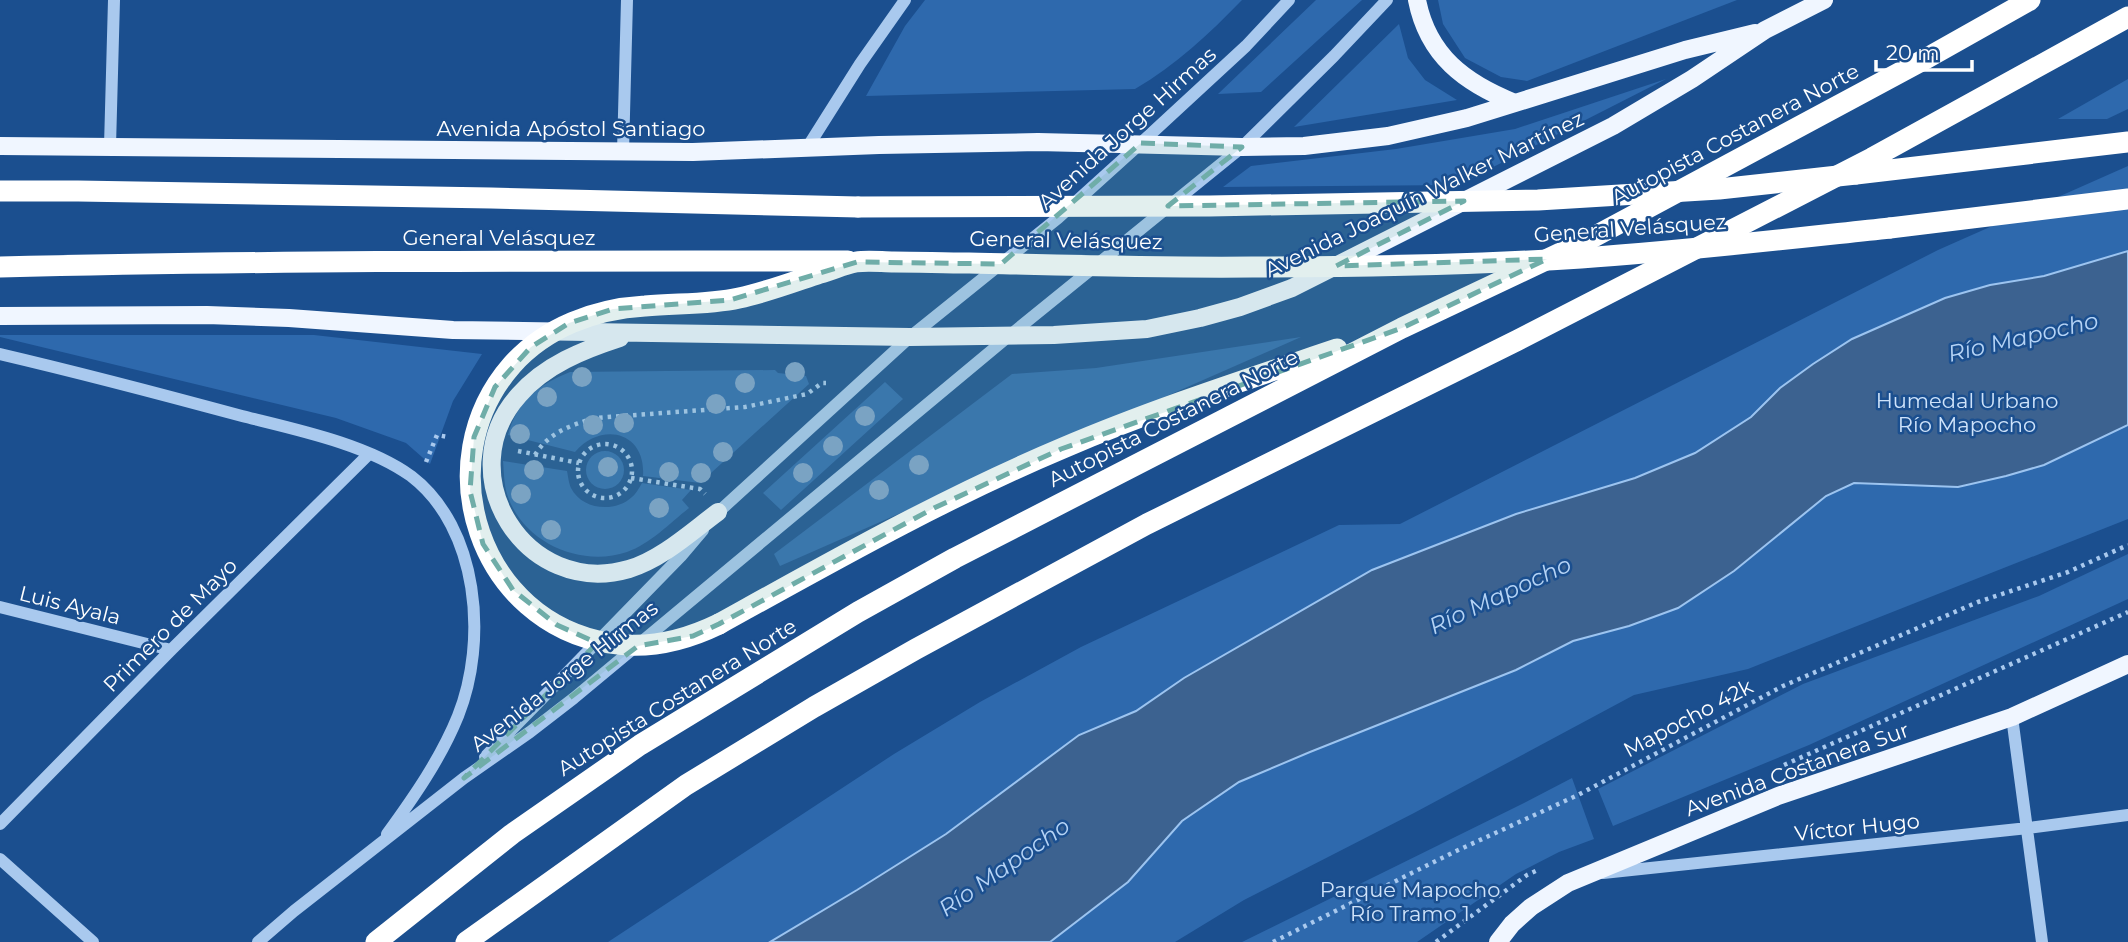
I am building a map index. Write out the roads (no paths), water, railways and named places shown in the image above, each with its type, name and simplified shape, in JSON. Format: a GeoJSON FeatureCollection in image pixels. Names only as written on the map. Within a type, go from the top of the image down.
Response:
{"type":"FeatureCollection","features":[{"type":"Feature","properties":{"kind":"highway","name":"Autopista Costanera Norte"},"geometry":{"type":"LineString","coordinates":[[376,942],[512,834],[630,752],[858,612],[955,558],[1402,328],[1588,240],[2031,0]]}},
{"type":"Feature","properties":{"kind":"highway"},"geometry":{"type":"LineString","coordinates":[[466,942],[686,785],[916,649],[1147,524],[1815,188],[2128,17]]}},
{"type":"Feature","properties":{"kind":"highway","name":"General Velásquez"},"geometry":{"type":"LineString","coordinates":[[0,191],[858,207],[1210,206],[1538,200],[1719,189],[2128,142]]}},
{"type":"Feature","properties":{"kind":"highway","name":"General Velásquez"},"geometry":{"type":"LineString","coordinates":[[0,267],[439,261],[857,261],[1251,268],[1458,264],[1583,258],[1891,228],[2128,199]]}},
{"type":"Feature","properties":{"kind":"highway"},"geometry":{"type":"LineString","coordinates":[[857,261],[730,300],[613,309],[588,315],[552,332],[531,347],[512,366],[495,387],[483,411],[474,438],[470,491],[474,518],[483,544],[496,568],[533,610],[556,625],[583,637],[619,644],[638,646],[666,643],[693,636],[934,508],[1060,449],[1146,414],[1402,328]]}},
{"type":"Feature","properties":{"kind":"main road"},"geometry":{"type":"LineString","coordinates":[[1417,0],[1426,29],[1450,65],[1481,88],[1515,103]]}},
{"type":"Feature","properties":{"kind":"main road","name":"Avenida Joaquín Walker Martínez"},"geometry":{"type":"LineString","coordinates":[[910,337],[1093,334],[1147,329],[1240,307],[1292,288],[1613,126],[1692,79],[1765,30],[1824,0]]}},
{"type":"Feature","properties":{"kind":"main road","name":"Avenida Joaquín Walker Martínez"},"geometry":{"type":"LineString","coordinates":[[1141,143],[1242,147],[1304,146],[1388,136],[1467,118],[1685,50],[1765,30]]}},
{"type":"Feature","properties":{"kind":"main road","name":"Avenida Apóstol Santiago"},"geometry":{"type":"LineString","coordinates":[[0,146],[693,152],[1010,142],[1141,143]]}},
{"type":"Feature","properties":{"kind":"main road"},"geometry":{"type":"LineString","coordinates":[[0,316],[207,315],[453,330],[910,337]]}},
{"type":"Feature","properties":{"kind":"main road"},"geometry":{"type":"LineString","coordinates":[[633,333],[561,361],[517,396],[505,414],[496,434],[494,447],[492,476],[496,498],[504,517],[516,535],[531,550],[548,561],[588,573],[609,573],[649,561],[718,512]]}},
{"type":"Feature","properties":{"kind":"main road","name":"Avenida Costanera Sur"},"geometry":{"type":"LineString","coordinates":[[1498,942],[1512,924],[1531,907],[1568,883],[1778,796],[2012,717],[2128,664]]}},
{"type":"Feature","properties":{"kind":"street"},"geometry":{"type":"LineString","coordinates":[[110,146],[114,0]]}},
{"type":"Feature","properties":{"kind":"street"},"geometry":{"type":"LineString","coordinates":[[623,152],[627,0]]}},
{"type":"Feature","properties":{"kind":"street"},"geometry":{"type":"LineString","coordinates":[[807,148],[860,64],[905,0]]}},
{"type":"Feature","properties":{"kind":"street","name":"Avenida Jorge Hirmas"},"geometry":{"type":"LineString","coordinates":[[464,778],[681,556],[718,512],[910,337],[1058,218],[1246,46],[1289,0]]}},
{"type":"Feature","properties":{"kind":"street","name":"Avenida Jorge Hirmas"},"geometry":{"type":"LineString","coordinates":[[464,778],[574,698],[1009,336],[1242,147],[1387,0]]}},
{"type":"Feature","properties":{"kind":"street"},"geometry":{"type":"LineString","coordinates":[[0,354],[286,427],[369,454],[410,476],[445,513],[456,533],[469,576],[475,624],[469,677],[458,717],[416,794],[377,848]]}},
{"type":"Feature","properties":{"kind":"street","name":"Primero de Mayo"},"geometry":{"type":"LineString","coordinates":[[0,824],[369,454]]}},
{"type":"Feature","properties":{"kind":"street","name":"Luis Ayala"},"geometry":{"type":"LineString","coordinates":[[0,607],[171,650]]}},
{"type":"Feature","properties":{"kind":"street"},"geometry":{"type":"LineString","coordinates":[[2012,717],[2042,942]]}},
{"type":"Feature","properties":{"kind":"street"},"geometry":{"type":"LineString","coordinates":[[258,942],[464,778]]}},
{"type":"Feature","properties":{"kind":"street","name":"Víctor Hugo"},"geometry":{"type":"LineString","coordinates":[[1589,875],[2128,815]]}},
{"type":"Feature","properties":{"kind":"street"},"geometry":{"type":"LineString","coordinates":[[0,859],[93,942]]}},
{"type":"Feature","properties":{"kind":"water","name":"Río Mapocho"},"geometry":{"type":"Polygon","coordinates":[[[2128,251],[2128,425],[2044,465],[2006,476],[1958,487],[1854,483],[1826,496],[1734,571],[1678,608],[1629,626],[1573,641],[1516,670],[1239,782],[1182,821],[1128,882],[1050,942],[770,942],[946,834],[1079,735],[1136,711],[1184,678],[1372,570],[1516,514],[1635,478],[1695,453],[1751,417],[1780,388],[1852,339],[1945,298],[1990,285],[2044,276],[2128,251]]]}},
{"type":"Feature","properties":{"kind":"park label","name":"Humedal Urbano Río Mapocho"},"geometry":{"type":"Point","coordinates":[1967,412]}},
{"type":"Feature","properties":{"kind":"park label","name":"Parque Mapocho Río Tramo 1"},"geometry":{"type":"Point","coordinates":[1410,901]}}]}
